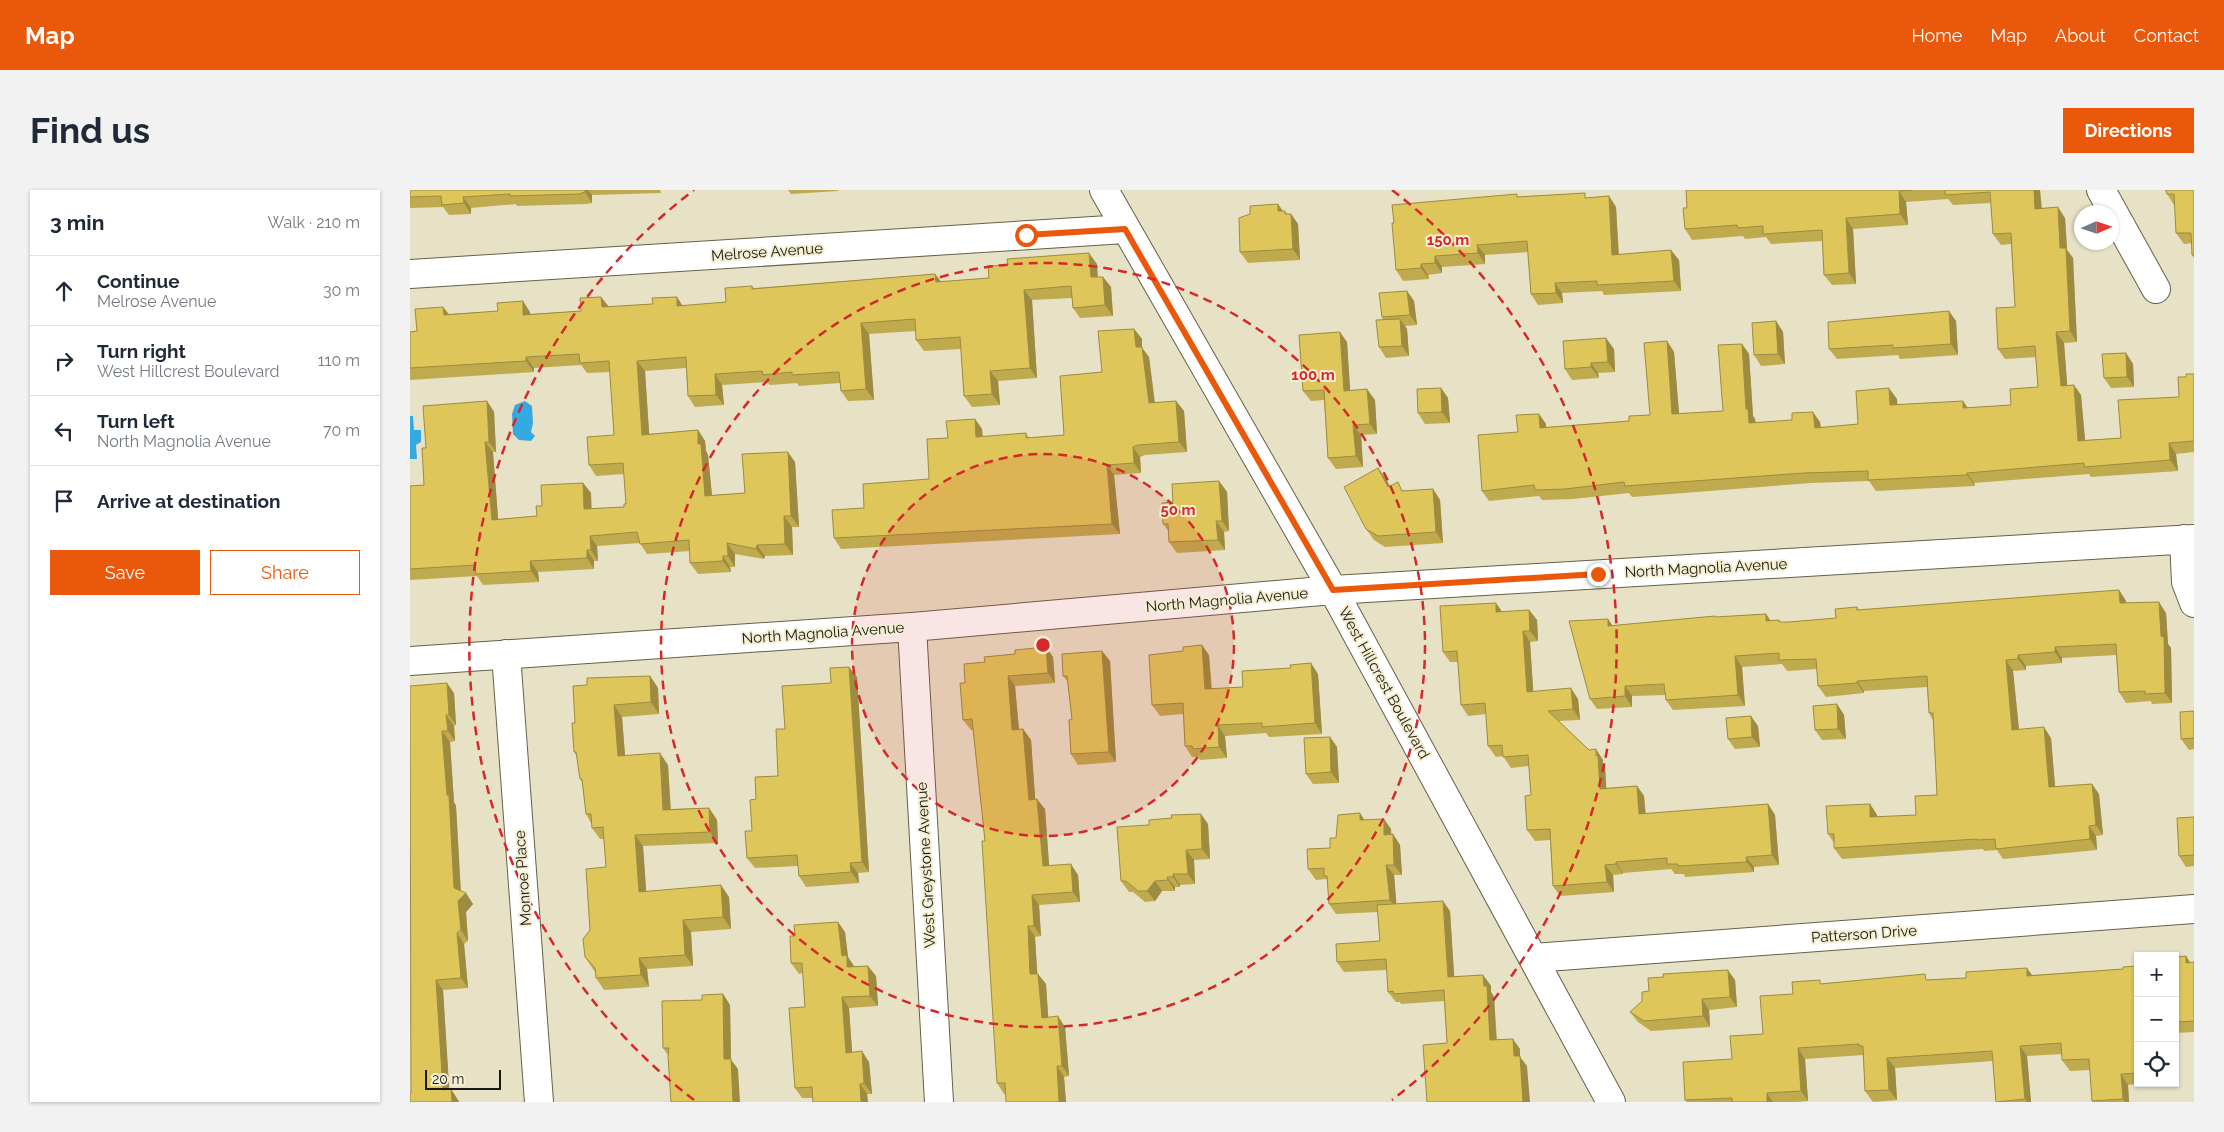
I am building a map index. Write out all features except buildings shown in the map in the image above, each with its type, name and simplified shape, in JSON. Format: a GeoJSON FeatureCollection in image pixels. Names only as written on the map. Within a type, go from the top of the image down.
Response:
{"type":"FeatureCollection","features":[{"type":"Feature","properties":{"kind":"street","name":"West Hillcrest Boulevard"},"geometry":{"type":"LineString","coordinates":[[1104,190],[1333,590],[1611,1102]]}},
{"type":"Feature","properties":{"kind":"street"},"geometry":{"type":"LineString","coordinates":[[2101,190],[2156,289]]}},
{"type":"Feature","properties":{"kind":"street","name":"Melrose Avenue"},"geometry":{"type":"LineString","coordinates":[[410,274],[1125,229]]}},
{"type":"Feature","properties":{"kind":"street"},"geometry":{"type":"LineString","coordinates":[[2189,539],[2186,582],[2194,603]]}},
{"type":"Feature","properties":{"kind":"street","name":"North Magnolia Avenue"},"geometry":{"type":"LineString","coordinates":[[410,661],[912,627],[1333,590],[2189,539]]}},
{"type":"Feature","properties":{"kind":"street","name":"West Greystone Avenue"},"geometry":{"type":"LineString","coordinates":[[912,627],[940,1102]]}},
{"type":"Feature","properties":{"kind":"street","name":"Monroe Place"},"geometry":{"type":"LineString","coordinates":[[506,654],[539,1102]]}},
{"type":"Feature","properties":{"kind":"street","name":"Patterson Drive"},"geometry":{"type":"LineString","coordinates":[[1534,958],[2194,909]]}},
{"type":"Feature","properties":{"kind":"water"},"geometry":{"type":"Polygon","coordinates":[[[525,401],[532,406],[533,423],[531,432],[535,436],[531,441],[519,440],[513,434],[512,414],[515,405],[525,401]]]}},
{"type":"Feature","properties":{"kind":"water"},"geometry":{"type":"Polygon","coordinates":[[[410,416],[413,416],[414,430],[421,430],[421,442],[416,445],[417,459],[410,459],[410,416]]]}},
{"type":"Feature","properties":{"kind":"route"},"geometry":{"type":"LineString","coordinates":[[1026,235],[1125,229],[1333,590],[1598,574]]}}]}
